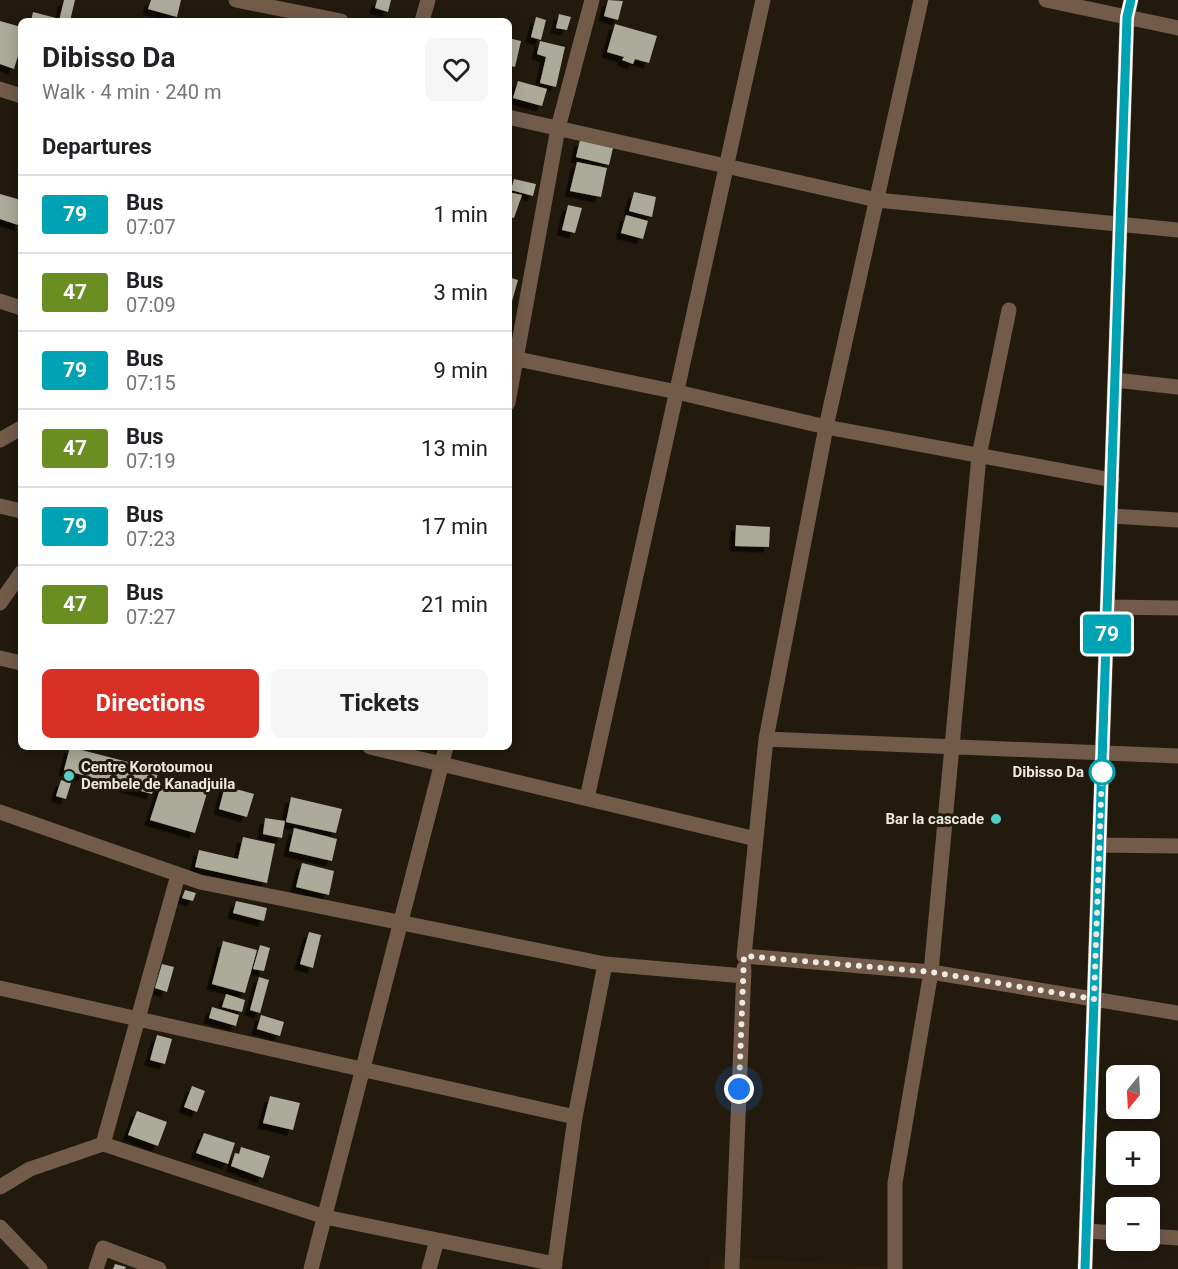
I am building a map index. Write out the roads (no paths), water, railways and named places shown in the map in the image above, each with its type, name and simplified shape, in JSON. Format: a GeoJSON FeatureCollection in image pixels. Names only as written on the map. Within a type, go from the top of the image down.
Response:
{"type":"FeatureCollection","features":[{"type":"Feature","properties":{"kind":"street"},"geometry":{"type":"LineString","coordinates":[[236,0],[326,18]]}},
{"type":"Feature","properties":{"kind":"street"},"geometry":{"type":"LineString","coordinates":[[423,18],[428,0]]}},
{"type":"Feature","properties":{"kind":"street"},"geometry":{"type":"LineString","coordinates":[[592,0],[558,129],[513,358],[677,392],[826,427],[1112,480]]}},
{"type":"Feature","properties":{"kind":"street"},"geometry":{"type":"LineString","coordinates":[[587,798],[763,0]]}},
{"type":"Feature","properties":{"kind":"street"},"geometry":{"type":"LineString","coordinates":[[732,1269],[744,956],[766,739],[826,427],[921,0]]}},
{"type":"Feature","properties":{"kind":"street"},"geometry":{"type":"LineString","coordinates":[[1046,0],[1178,28]]}},
{"type":"Feature","properties":{"kind":"street"},"geometry":{"type":"LineString","coordinates":[[1085,1269],[1127,17],[1131,0]]}},
{"type":"Feature","properties":{"kind":"street"},"geometry":{"type":"LineString","coordinates":[[0,89],[18,95]]}},
{"type":"Feature","properties":{"kind":"street"},"geometry":{"type":"LineString","coordinates":[[512,118],[877,200],[1178,230]]}},
{"type":"Feature","properties":{"kind":"street"},"geometry":{"type":"LineString","coordinates":[[0,300],[18,307]]}},
{"type":"Feature","properties":{"kind":"street"},"geometry":{"type":"LineString","coordinates":[[895,1269],[895,1183],[931,972],[979,456],[1009,310]]}},
{"type":"Feature","properties":{"kind":"street"},"geometry":{"type":"LineString","coordinates":[[1115,380],[1178,387]]}},
{"type":"Feature","properties":{"kind":"street"},"geometry":{"type":"LineString","coordinates":[[0,440],[18,430]]}},
{"type":"Feature","properties":{"kind":"street"},"geometry":{"type":"LineString","coordinates":[[0,506],[18,510]]}},
{"type":"Feature","properties":{"kind":"street"},"geometry":{"type":"LineString","coordinates":[[1111,516],[1178,520]]}},
{"type":"Feature","properties":{"kind":"street"},"geometry":{"type":"LineString","coordinates":[[0,603],[18,577]]}},
{"type":"Feature","properties":{"kind":"street"},"geometry":{"type":"LineString","coordinates":[[1107,607],[1178,608]]}},
{"type":"Feature","properties":{"kind":"street"},"geometry":{"type":"LineString","coordinates":[[0,658],[18,662]]}},
{"type":"Feature","properties":{"kind":"street"},"geometry":{"type":"LineString","coordinates":[[766,739],[1178,756]]}},
{"type":"Feature","properties":{"kind":"street"},"geometry":{"type":"LineString","coordinates":[[383,750],[756,839]]}},
{"type":"Feature","properties":{"kind":"street"},"geometry":{"type":"LineString","coordinates":[[311,1269],[445,750]]}},
{"type":"Feature","properties":{"kind":"street"},"geometry":{"type":"LineString","coordinates":[[0,812],[200,882],[605,964],[744,976]]}},
{"type":"Feature","properties":{"kind":"street"},"geometry":{"type":"LineString","coordinates":[[1100,845],[1178,846]]}},
{"type":"Feature","properties":{"kind":"street"},"geometry":{"type":"LineString","coordinates":[[104,1144],[178,875]]}},
{"type":"Feature","properties":{"kind":"street"},"geometry":{"type":"LineString","coordinates":[[744,956],[931,972],[1178,1013]]}},
{"type":"Feature","properties":{"kind":"street"},"geometry":{"type":"LineString","coordinates":[[0,1187],[30,1169],[104,1144],[325,1217],[554,1267],[575,1117],[605,964]]}},
{"type":"Feature","properties":{"kind":"street"},"geometry":{"type":"LineString","coordinates":[[0,988],[575,1117]]}},
{"type":"Feature","properties":{"kind":"street"},"geometry":{"type":"LineString","coordinates":[[0,1227],[40,1269]]}},
{"type":"Feature","properties":{"kind":"street"},"geometry":{"type":"LineString","coordinates":[[1087,1231],[1106,1232]]}},
{"type":"Feature","properties":{"kind":"street"},"geometry":{"type":"LineString","coordinates":[[1160,1237],[1178,1238]]}},
{"type":"Feature","properties":{"kind":"street"},"geometry":{"type":"LineString","coordinates":[[429,1269],[437,1240]]}},
{"type":"Feature","properties":{"kind":"street"},"geometry":{"type":"LineString","coordinates":[[96,1269],[103,1248],[159,1269]]}},
{"type":"Feature","properties":{"kind":"place","name":"Dibisso Da"},"geometry":{"type":"Point","coordinates":[1102,772]}},
{"type":"Feature","properties":{"kind":"place","name":"Centre Korotoumou Dembele de Kanadjuila"},"geometry":{"type":"Point","coordinates":[69,776]}},
{"type":"Feature","properties":{"kind":"place","name":"Bar la cascade"},"geometry":{"type":"Point","coordinates":[996,819]}}]}
